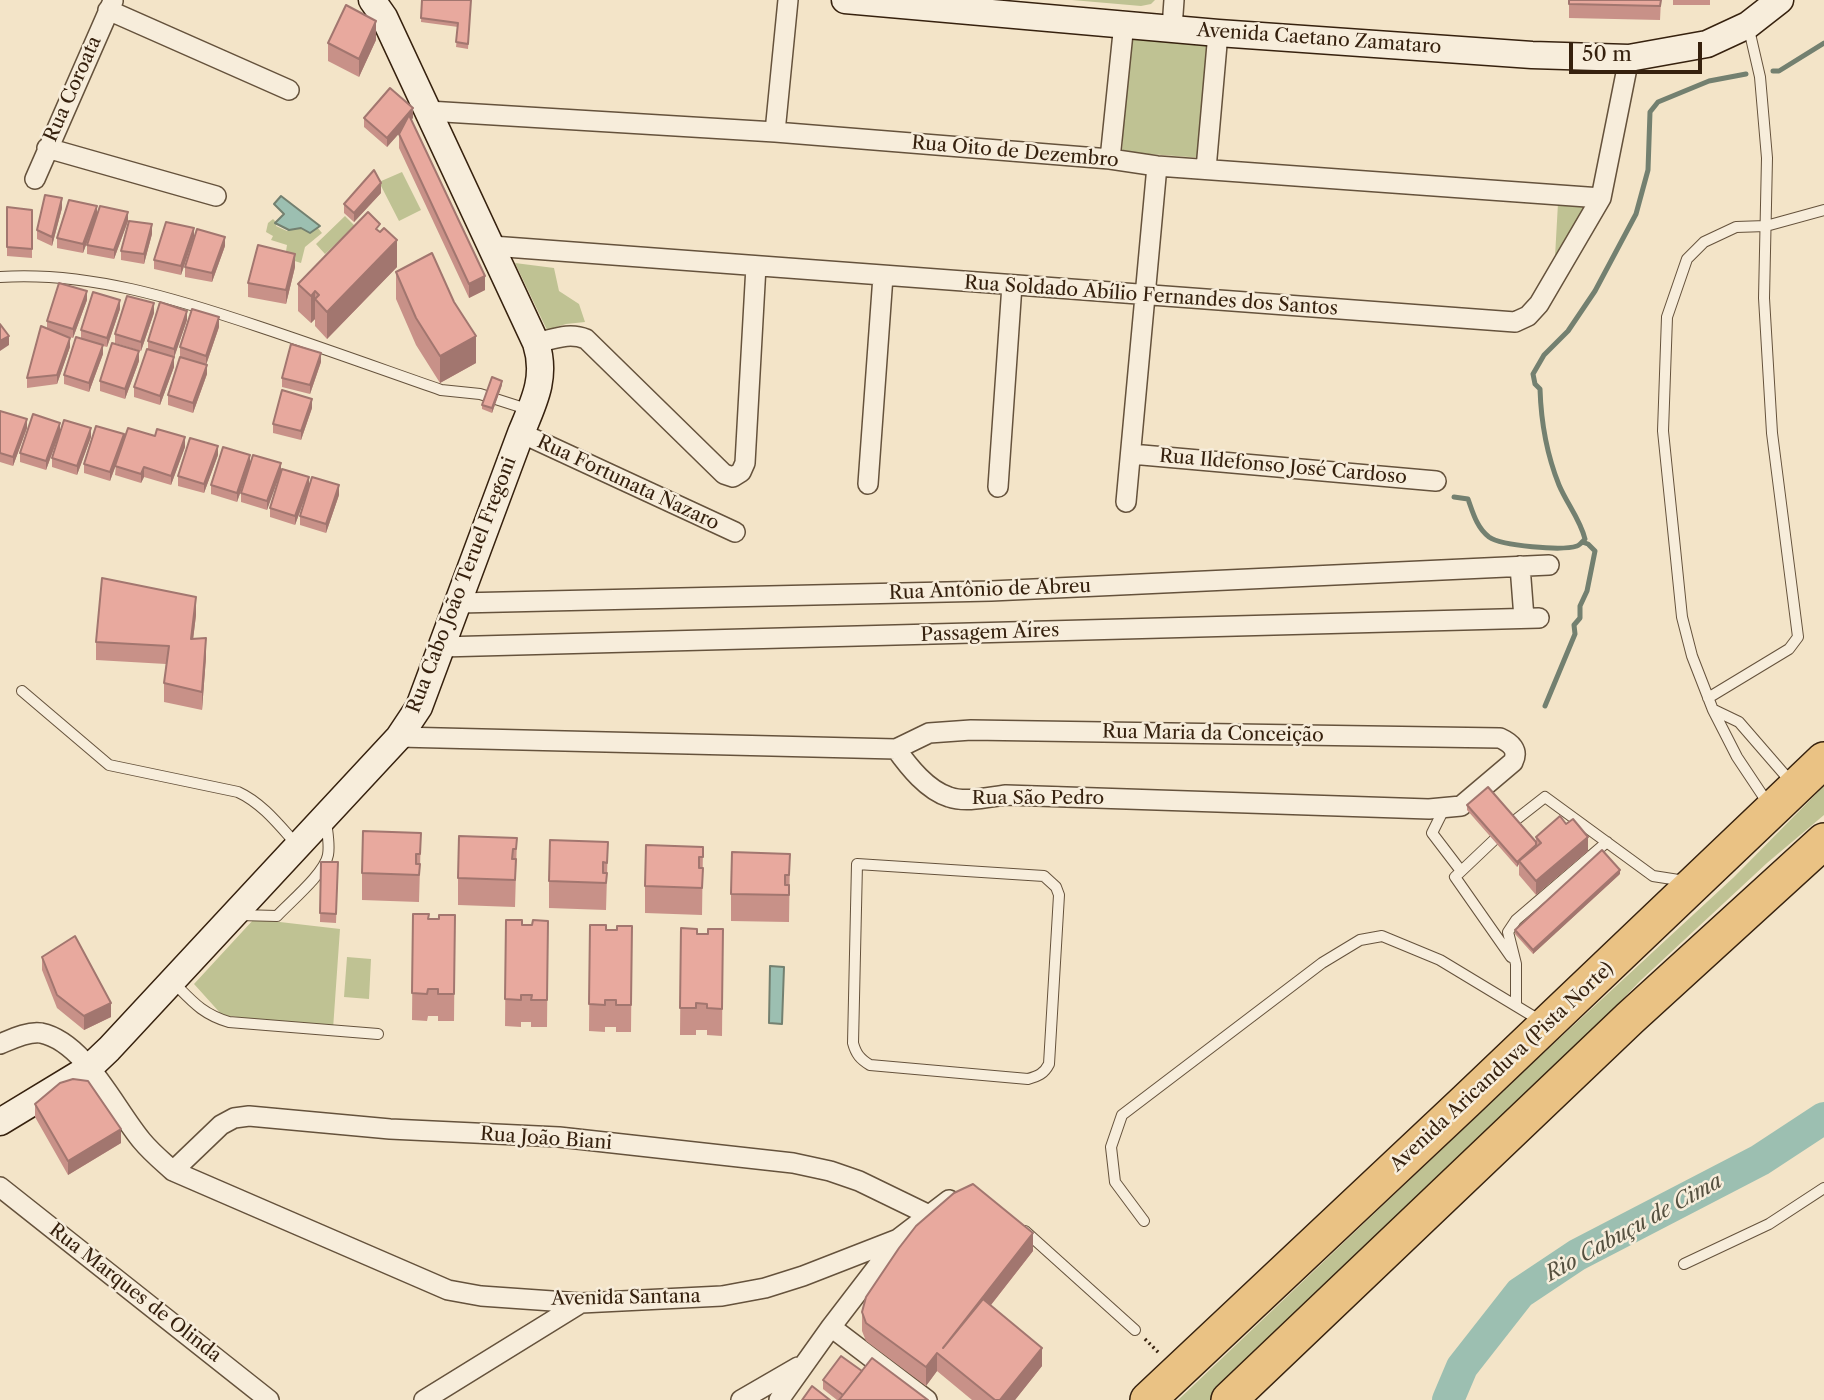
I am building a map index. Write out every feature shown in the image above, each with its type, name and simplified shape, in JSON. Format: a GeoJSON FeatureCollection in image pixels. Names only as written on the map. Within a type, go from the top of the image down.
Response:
{"type":"FeatureCollection","features":[{"type":"Feature","properties":{"kind":"highway","name":"Avenida Aricanduva (Pista Norte)"},"geometry":{"type":"LineString","coordinates":[[1148,1400],[1824,760]]}},
{"type":"Feature","properties":{"kind":"highway"},"geometry":{"type":"LineString","coordinates":[[1229,1400],[1630,1018],[1824,841]]}},
{"type":"Feature","properties":{"kind":"street"},"geometry":{"type":"LineString","coordinates":[[775,132],[788,0]]}},
{"type":"Feature","properties":{"kind":"street","name":"Avenida Caetano Zamataro"},"geometry":{"type":"LineString","coordinates":[[845,0],[1218,33],[1532,55],[1629,58],[1671,53],[1707,44],[1748,25],[1780,0]]}},
{"type":"Feature","properties":{"kind":"street"},"geometry":{"type":"LineString","coordinates":[[1172,28],[1174,0]]}},
{"type":"Feature","properties":{"kind":"street"},"geometry":{"type":"LineString","coordinates":[[111,5],[289,90]]}},
{"type":"Feature","properties":{"kind":"street","name":"Rua Coroata"},"geometry":{"type":"LineString","coordinates":[[35,179],[111,5]]}},
{"type":"Feature","properties":{"kind":"street","name":"Rua Cabo João Teruel Fregoni"},"geometry":{"type":"LineString","coordinates":[[0,1122],[89,1068],[398,737],[419,707],[538,393],[541,377],[536,343],[380,6]]}},
{"type":"Feature","properties":{"kind":"street"},"geometry":{"type":"LineString","coordinates":[[1110,159],[1124,23]]}},
{"type":"Feature","properties":{"kind":"street"},"geometry":{"type":"LineString","coordinates":[[1206,169],[1218,33]]}},
{"type":"Feature","properties":{"kind":"street","name":"Rua Soldado Abílio Fernandes dos Santos"},"geometry":{"type":"LineString","coordinates":[[492,246],[1515,322],[1528,316],[1539,304],[1601,198],[1629,58]]}},
{"type":"Feature","properties":{"kind":"street","name":"Rua Oito de Dezembro"},"geometry":{"type":"LineString","coordinates":[[428,111],[775,132],[1110,159],[1157,166],[1601,198]]}},
{"type":"Feature","properties":{"kind":"street"},"geometry":{"type":"LineString","coordinates":[[47,148],[216,196]]}},
{"type":"Feature","properties":{"kind":"street"},"geometry":{"type":"LineString","coordinates":[[1126,502],[1157,166]]}},
{"type":"Feature","properties":{"kind":"street"},"geometry":{"type":"LineString","coordinates":[[536,343],[567,335],[586,339],[724,474],[733,477],[741,472],[745,463],[756,266]]}},
{"type":"Feature","properties":{"kind":"street"},"geometry":{"type":"LineString","coordinates":[[868,484],[883,276]]}},
{"type":"Feature","properties":{"kind":"street"},"geometry":{"type":"LineString","coordinates":[[998,487],[1012,285]]}},
{"type":"Feature","properties":{"kind":"street","name":"Rua Fortunata Nazaro"},"geometry":{"type":"LineString","coordinates":[[526,421],[736,532]]}},
{"type":"Feature","properties":{"kind":"street","name":"Rua Ildefonso José Cardoso"},"geometry":{"type":"LineString","coordinates":[[1131,454],[1436,481]]}},
{"type":"Feature","properties":{"kind":"street","name":"Rua Antônio de Abreu"},"geometry":{"type":"LineString","coordinates":[[459,603],[991,591],[1549,565]]}},
{"type":"Feature","properties":{"kind":"street","name":"Passagem Aíres"},"geometry":{"type":"LineString","coordinates":[[441,647],[1532,618],[1520,566]]}},
{"type":"Feature","properties":{"kind":"street","name":"Rua Maria da Conceição"},"geometry":{"type":"LineString","coordinates":[[896,749],[929,733],[971,730],[1500,738],[1510,742],[1515,750],[1513,762]]}},
{"type":"Feature","properties":{"kind":"street"},"geometry":{"type":"LineString","coordinates":[[398,737],[896,749]]}},
{"type":"Feature","properties":{"kind":"street","name":"Rua São Pedro"},"geometry":{"type":"LineString","coordinates":[[896,749],[928,785],[950,798],[974,799],[1006,795],[1444,809],[1461,806],[1513,762]]}},
{"type":"Feature","properties":{"kind":"street","name":"Avenida Santana"},"geometry":{"type":"LineString","coordinates":[[0,1044],[39,1032],[72,1049],[143,1142],[173,1171],[449,1290],[481,1296],[581,1303],[722,1296],[744,1292],[803,1276],[898,1240],[968,1188]]}},
{"type":"Feature","properties":{"kind":"street","name":"Rua João Biani"},"geometry":{"type":"LineString","coordinates":[[173,1171],[221,1125],[234,1118],[249,1116],[390,1129],[559,1137],[793,1163],[859,1181],[929,1215]]}},
{"type":"Feature","properties":{"kind":"street","name":"Rua Marques de Olinda"},"geometry":{"type":"LineString","coordinates":[[0,1187],[269,1400]]}},
{"type":"Feature","properties":{"kind":"street"},"geometry":{"type":"LineString","coordinates":[[779,1400],[898,1240]]}},
{"type":"Feature","properties":{"kind":"street"},"geometry":{"type":"LineString","coordinates":[[424,1400],[581,1303]]}},
{"type":"Feature","properties":{"kind":"street"},"geometry":{"type":"LineString","coordinates":[[831,1327],[927,1400]]}},
{"type":"Feature","properties":{"kind":"street"},"geometry":{"type":"LineString","coordinates":[[741,1400],[804,1363]]}},
{"type":"Feature","properties":{"kind":"lane"},"geometry":{"type":"LineString","coordinates":[[1708,698],[1789,649],[1798,637],[1772,433],[1764,298],[1767,158],[1761,90],[1748,25]]}},
{"type":"Feature","properties":{"kind":"lane"},"geometry":{"type":"LineString","coordinates":[[1783,798],[1737,757],[1708,698],[1692,656],[1682,617],[1662,431],[1667,317],[1687,259],[1704,242],[1736,228],[1766,226],[1824,210]]}},
{"type":"Feature","properties":{"kind":"lane"},"geometry":{"type":"LineString","coordinates":[[0,277],[62,277],[173,298],[441,390],[480,394],[526,421]]}},
{"type":"Feature","properties":{"kind":"lane"},"geometry":{"type":"LineString","coordinates":[[22,691],[109,765],[238,792],[265,810],[297,845]]}},
{"type":"Feature","properties":{"kind":"lane"},"geometry":{"type":"LineString","coordinates":[[1713,710],[1739,722],[1783,798]]}},
{"type":"Feature","properties":{"kind":"lane"},"geometry":{"type":"LineString","coordinates":[[1513,821],[1545,797],[1653,876],[1696,883]]}},
{"type":"Feature","properties":{"kind":"lane"},"geometry":{"type":"LineString","coordinates":[[1444,809],[1432,833],[1461,871]]}},
{"type":"Feature","properties":{"kind":"lane"},"geometry":{"type":"LineString","coordinates":[[232,914],[277,916],[326,862],[329,852],[325,815]]}},
{"type":"Feature","properties":{"kind":"lane"},"geometry":{"type":"LineString","coordinates":[[1493,840],[1455,877],[1516,964]]}},
{"type":"Feature","properties":{"kind":"lane"},"geometry":{"type":"LineString","coordinates":[[1516,1006],[1516,964],[1508,932],[1516,920],[1607,842]]}},
{"type":"Feature","properties":{"kind":"lane"},"geometry":{"type":"LineString","coordinates":[[857,864],[1044,876],[1051,880],[1059,895],[1049,1064],[1045,1071],[1028,1079],[870,1065],[862,1060],[853,1043],[857,864]]}},
{"type":"Feature","properties":{"kind":"lane"},"geometry":{"type":"LineString","coordinates":[[1144,1221],[1115,1182],[1111,1147],[1122,1115],[1322,963],[1360,940],[1382,936],[1440,960],[1547,1024]]}},
{"type":"Feature","properties":{"kind":"lane"},"geometry":{"type":"LineString","coordinates":[[172,981],[196,1006],[210,1016],[229,1022],[378,1034]]}},
{"type":"Feature","properties":{"kind":"lane"},"geometry":{"type":"LineString","coordinates":[[1684,1264],[1769,1224],[1824,1188]]}},
{"type":"Feature","properties":{"kind":"lane"},"geometry":{"type":"LineString","coordinates":[[1012,1219],[1135,1330]]}},
{"type":"Feature","properties":{"kind":"path"},"geometry":{"type":"LineString","coordinates":[[1135,1330],[1178,1372]]}},
{"type":"Feature","properties":{"kind":"green space"},"geometry":{"type":"Polygon","coordinates":[[[1072,0],[1155,0],[1151,4],[1141,6],[1072,0]]]}},
{"type":"Feature","properties":{"kind":"green space"},"geometry":{"type":"Polygon","coordinates":[[[1128,38],[1209,43],[1203,158],[1122,152],[1128,38]]]}},
{"type":"Feature","properties":{"kind":"green space"},"geometry":{"type":"Polygon","coordinates":[[[402,172],[421,210],[399,221],[379,182],[402,172]]]}},
{"type":"Feature","properties":{"kind":"green space"},"geometry":{"type":"Polygon","coordinates":[[[1558,203],[1590,206],[1555,257],[1558,203]]]}},
{"type":"Feature","properties":{"kind":"green space"},"geometry":{"type":"Polygon","coordinates":[[[345,216],[355,226],[325,254],[316,244],[345,216]]]}},
{"type":"Feature","properties":{"kind":"green space"},"geometry":{"type":"Polygon","coordinates":[[[273,219],[277,223],[276,226],[287,231],[290,228],[317,227],[322,233],[305,247],[301,263],[285,258],[287,245],[271,240],[273,236],[266,232],[268,223],[273,219]]]}},
{"type":"Feature","properties":{"kind":"green space"},"geometry":{"type":"Polygon","coordinates":[[[515,263],[554,268],[559,291],[579,304],[585,322],[547,330],[515,263]]]}},
{"type":"Feature","properties":{"kind":"green space"},"geometry":{"type":"Polygon","coordinates":[[[1824,786],[1824,815],[1767,863],[1641,980],[1493,1134],[1212,1400],[1178,1400],[1535,1061],[1734,877],[1824,786]]]}},
{"type":"Feature","properties":{"kind":"green space"},"geometry":{"type":"Polygon","coordinates":[[[254,919],[340,929],[333,1029],[222,1015],[194,984],[254,919]]]}},
{"type":"Feature","properties":{"kind":"green space"},"geometry":{"type":"Polygon","coordinates":[[[347,957],[371,959],[369,999],[344,997],[347,957]]]}},
{"type":"Feature","properties":{"kind":"shaded area"},"geometry":{"type":"Polygon","coordinates":[[[281,196],[320,226],[310,233],[301,228],[289,230],[275,223],[284,214],[274,204],[281,196]]]}},
{"type":"Feature","properties":{"kind":"shaded area"},"geometry":{"type":"Polygon","coordinates":[[[770,966],[784,967],[782,1024],[769,1023],[770,966]]]}},
{"type":"Feature","properties":{"kind":"building"},"geometry":{"type":"Polygon","coordinates":[[[422,0],[471,0],[468,44],[456,42],[458,23],[421,18],[422,0]]]}},
{"type":"Feature","properties":{"kind":"building"},"geometry":{"type":"Polygon","coordinates":[[[1569,0],[1661,0],[1660,6],[1569,4],[1569,0]]]}},
{"type":"Feature","properties":{"kind":"building"},"geometry":{"type":"Polygon","coordinates":[[[346,5],[376,21],[359,59],[328,43],[346,5]]]}},
{"type":"Feature","properties":{"kind":"building"},"geometry":{"type":"Polygon","coordinates":[[[390,88],[413,108],[387,138],[364,118],[390,88]]]}},
{"type":"Feature","properties":{"kind":"building"},"geometry":{"type":"Polygon","coordinates":[[[409,115],[485,276],[469,284],[399,134],[409,115]]]}},
{"type":"Feature","properties":{"kind":"building"},"geometry":{"type":"Polygon","coordinates":[[[374,170],[381,183],[354,213],[344,204],[374,170]]]}},
{"type":"Feature","properties":{"kind":"building"},"geometry":{"type":"Polygon","coordinates":[[[45,195],[62,198],[52,237],[37,230],[45,195]]]}},
{"type":"Feature","properties":{"kind":"building"},"geometry":{"type":"Polygon","coordinates":[[[69,200],[97,206],[83,244],[57,238],[69,200]]]}},
{"type":"Feature","properties":{"kind":"building"},"geometry":{"type":"Polygon","coordinates":[[[100,206],[128,212],[114,250],[87,245],[100,206]]]}},
{"type":"Feature","properties":{"kind":"building"},"geometry":{"type":"Polygon","coordinates":[[[7,207],[32,210],[32,249],[7,247],[7,207]]]}},
{"type":"Feature","properties":{"kind":"building"},"geometry":{"type":"Polygon","coordinates":[[[368,212],[380,224],[376,229],[380,232],[384,228],[397,240],[327,312],[315,299],[319,295],[315,291],[311,296],[298,284],[368,212]]]}},
{"type":"Feature","properties":{"kind":"building"},"geometry":{"type":"Polygon","coordinates":[[[129,221],[152,224],[144,254],[121,251],[129,221]]]}},
{"type":"Feature","properties":{"kind":"building"},"geometry":{"type":"Polygon","coordinates":[[[166,222],[194,228],[181,266],[154,260],[166,222]]]}},
{"type":"Feature","properties":{"kind":"building"},"geometry":{"type":"Polygon","coordinates":[[[197,229],[225,237],[212,273],[185,267],[197,229]]]}},
{"type":"Feature","properties":{"kind":"building"},"geometry":{"type":"Polygon","coordinates":[[[258,245],[295,254],[286,290],[248,283],[258,245]]]}},
{"type":"Feature","properties":{"kind":"building"},"geometry":{"type":"Polygon","coordinates":[[[432,253],[454,302],[476,336],[440,356],[416,318],[396,272],[432,253]]]}},
{"type":"Feature","properties":{"kind":"building"},"geometry":{"type":"Polygon","coordinates":[[[59,283],[87,291],[73,329],[47,321],[59,283]]]}},
{"type":"Feature","properties":{"kind":"building"},"geometry":{"type":"Polygon","coordinates":[[[93,292],[120,300],[107,338],[81,330],[93,292]]]}},
{"type":"Feature","properties":{"kind":"building"},"geometry":{"type":"Polygon","coordinates":[[[127,296],[154,303],[141,342],[115,334],[127,296]]]}},
{"type":"Feature","properties":{"kind":"building"},"geometry":{"type":"Polygon","coordinates":[[[160,302],[187,311],[174,349],[148,341],[160,302]]]}},
{"type":"Feature","properties":{"kind":"building"},"geometry":{"type":"Polygon","coordinates":[[[192,309],[219,317],[206,356],[180,347],[192,309]]]}},
{"type":"Feature","properties":{"kind":"building"},"geometry":{"type":"Polygon","coordinates":[[[0,324],[9,336],[0,341],[0,324]]]}},
{"type":"Feature","properties":{"kind":"building"},"geometry":{"type":"Polygon","coordinates":[[[41,326],[70,338],[57,375],[27,378],[41,326]]]}},
{"type":"Feature","properties":{"kind":"building"},"geometry":{"type":"Polygon","coordinates":[[[76,337],[103,345],[89,383],[64,375],[76,337]]]}},
{"type":"Feature","properties":{"kind":"building"},"geometry":{"type":"Polygon","coordinates":[[[112,343],[139,351],[125,389],[100,381],[112,343]]]}},
{"type":"Feature","properties":{"kind":"building"},"geometry":{"type":"Polygon","coordinates":[[[291,344],[321,353],[310,385],[282,378],[291,344]]]}},
{"type":"Feature","properties":{"kind":"building"},"geometry":{"type":"Polygon","coordinates":[[[147,349],[174,357],[160,396],[134,387],[147,349]]]}},
{"type":"Feature","properties":{"kind":"building"},"geometry":{"type":"Polygon","coordinates":[[[180,357],[207,365],[193,403],[168,395],[180,357]]]}},
{"type":"Feature","properties":{"kind":"building"},"geometry":{"type":"Polygon","coordinates":[[[492,377],[502,381],[492,408],[482,405],[492,377]]]}},
{"type":"Feature","properties":{"kind":"building"},"geometry":{"type":"Polygon","coordinates":[[[282,390],[312,399],[301,431],[273,424],[282,390]]]}},
{"type":"Feature","properties":{"kind":"building"},"geometry":{"type":"Polygon","coordinates":[[[0,411],[27,419],[13,457],[0,453],[0,411]]]}},
{"type":"Feature","properties":{"kind":"building"},"geometry":{"type":"Polygon","coordinates":[[[33,414],[60,423],[46,461],[20,453],[33,414]]]}},
{"type":"Feature","properties":{"kind":"building"},"geometry":{"type":"Polygon","coordinates":[[[64,420],[91,428],[77,466],[52,458],[64,420]]]}},
{"type":"Feature","properties":{"kind":"building"},"geometry":{"type":"Polygon","coordinates":[[[96,426],[124,434],[110,472],[84,464],[96,426]]]}},
{"type":"Feature","properties":{"kind":"building"},"geometry":{"type":"Polygon","coordinates":[[[128,428],[155,436],[157,429],[185,437],[171,476],[144,467],[141,474],[115,466],[128,428]]]}},
{"type":"Feature","properties":{"kind":"building"},"geometry":{"type":"Polygon","coordinates":[[[190,438],[218,446],[204,484],[178,476],[190,438]]]}},
{"type":"Feature","properties":{"kind":"building"},"geometry":{"type":"Polygon","coordinates":[[[223,447],[250,455],[237,493],[211,485],[223,447]]]}},
{"type":"Feature","properties":{"kind":"building"},"geometry":{"type":"Polygon","coordinates":[[[253,455],[281,463],[267,501],[241,493],[253,455]]]}},
{"type":"Feature","properties":{"kind":"building"},"geometry":{"type":"Polygon","coordinates":[[[282,469],[309,477],[295,516],[270,508],[282,469]]]}},
{"type":"Feature","properties":{"kind":"building"},"geometry":{"type":"Polygon","coordinates":[[[312,477],[339,485],[326,524],[300,516],[312,477]]]}},
{"type":"Feature","properties":{"kind":"building"},"geometry":{"type":"Polygon","coordinates":[[[102,578],[196,597],[191,639],[206,638],[202,692],[164,683],[169,646],[96,642],[102,578]]]}},
{"type":"Feature","properties":{"kind":"building"},"geometry":{"type":"Polygon","coordinates":[[[1488,787],[1536,842],[1517,862],[1467,805],[1488,787]]]}},
{"type":"Feature","properties":{"kind":"building"},"geometry":{"type":"Polygon","coordinates":[[[1560,816],[1566,824],[1573,819],[1588,837],[1536,881],[1519,861],[1541,843],[1536,837],[1560,816]]]}},
{"type":"Feature","properties":{"kind":"building"},"geometry":{"type":"Polygon","coordinates":[[[363,831],[421,833],[420,854],[416,854],[416,864],[420,864],[419,875],[362,873],[363,831]]]}},
{"type":"Feature","properties":{"kind":"building"},"geometry":{"type":"Polygon","coordinates":[[[459,836],[517,838],[512,859],[516,859],[515,880],[458,878],[459,836]]]}},
{"type":"Feature","properties":{"kind":"building"},"geometry":{"type":"Polygon","coordinates":[[[550,840],[608,842],[607,863],[603,862],[603,873],[607,873],[606,883],[549,881],[550,840]]]}},
{"type":"Feature","properties":{"kind":"building"},"geometry":{"type":"Polygon","coordinates":[[[646,845],[703,847],[703,857],[699,857],[699,868],[703,868],[702,888],[645,886],[646,845]]]}},
{"type":"Feature","properties":{"kind":"building"},"geometry":{"type":"Polygon","coordinates":[[[1602,850],[1620,870],[1533,950],[1515,930],[1602,850]]]}},
{"type":"Feature","properties":{"kind":"building"},"geometry":{"type":"Polygon","coordinates":[[[732,852],[790,854],[789,875],[785,875],[789,895],[731,894],[732,852]]]}},
{"type":"Feature","properties":{"kind":"building"},"geometry":{"type":"Polygon","coordinates":[[[321,862],[338,862],[336,914],[320,913],[321,862]]]}},
{"type":"Feature","properties":{"kind":"building"},"geometry":{"type":"Polygon","coordinates":[[[413,914],[429,914],[428,919],[439,919],[439,915],[455,915],[454,994],[438,994],[438,989],[428,989],[427,994],[412,993],[413,914]]]}},
{"type":"Feature","properties":{"kind":"building"},"geometry":{"type":"Polygon","coordinates":[[[506,920],[522,920],[522,925],[532,925],[533,920],[548,921],[547,1000],[531,1000],[532,995],[521,995],[521,1000],[505,999],[506,920]]]}},
{"type":"Feature","properties":{"kind":"building"},"geometry":{"type":"Polygon","coordinates":[[[590,925],[606,925],[606,930],[617,930],[617,926],[632,926],[631,1005],[616,1005],[616,1000],[605,1000],[605,1005],[589,1004],[590,925]]]}},
{"type":"Feature","properties":{"kind":"building"},"geometry":{"type":"Polygon","coordinates":[[[681,928],[697,929],[697,934],[708,934],[708,929],[723,929],[722,1009],[707,1008],[707,1004],[696,1003],[696,1008],[680,1008],[681,928]]]}},
{"type":"Feature","properties":{"kind":"building"},"geometry":{"type":"Polygon","coordinates":[[[75,936],[111,1003],[84,1016],[57,995],[42,957],[75,936]]]}},
{"type":"Feature","properties":{"kind":"building"},"geometry":{"type":"Polygon","coordinates":[[[73,1079],[88,1081],[121,1129],[68,1161],[35,1104],[60,1083],[73,1079]]]}},
{"type":"Feature","properties":{"kind":"building"},"geometry":{"type":"Polygon","coordinates":[[[973,1184],[1033,1233],[943,1348],[983,1299],[1042,1348],[1000,1400],[995,1400],[937,1353],[926,1367],[866,1323],[862,1312],[866,1297],[916,1226],[954,1193],[973,1184]]]}},
{"type":"Feature","properties":{"kind":"building"},"geometry":{"type":"Polygon","coordinates":[[[841,1356],[862,1371],[843,1395],[823,1380],[841,1356]]]}},
{"type":"Feature","properties":{"kind":"building"},"geometry":{"type":"Polygon","coordinates":[[[872,1358],[928,1400],[839,1400],[872,1358]]]}},
{"type":"Feature","properties":{"kind":"building"},"geometry":{"type":"Polygon","coordinates":[[[812,1386],[830,1400],[802,1400],[812,1386]]]}},
{"type":"Feature","properties":{"kind":"waterway"},"geometry":{"type":"LineString","coordinates":[[1773,71],[1779,71],[1824,43]]}},
{"type":"Feature","properties":{"kind":"waterway"},"geometry":{"type":"LineString","coordinates":[[1454,497],[1468,499],[1481,529],[1496,540],[1532,547],[1559,548],[1577,546],[1585,539],[1551,462],[1545,438],[1540,389],[1535,384],[1533,374],[1544,355],[1568,331],[1595,291],[1636,214],[1648,170],[1650,112],[1658,102],[1709,81],[1746,74]]}},
{"type":"Feature","properties":{"kind":"waterway"},"geometry":{"type":"LineString","coordinates":[[1545,706],[1575,634],[1574,625],[1580,618],[1580,606],[1587,591],[1595,551],[1582,542]]}},
{"type":"Feature","properties":{"kind":"waterway","name":"Rio Cabuçu de Cima"},"geometry":{"type":"LineString","coordinates":[[1448,1400],[1462,1367],[1520,1293],[1577,1255],[1760,1160],[1824,1118]]}}]}
